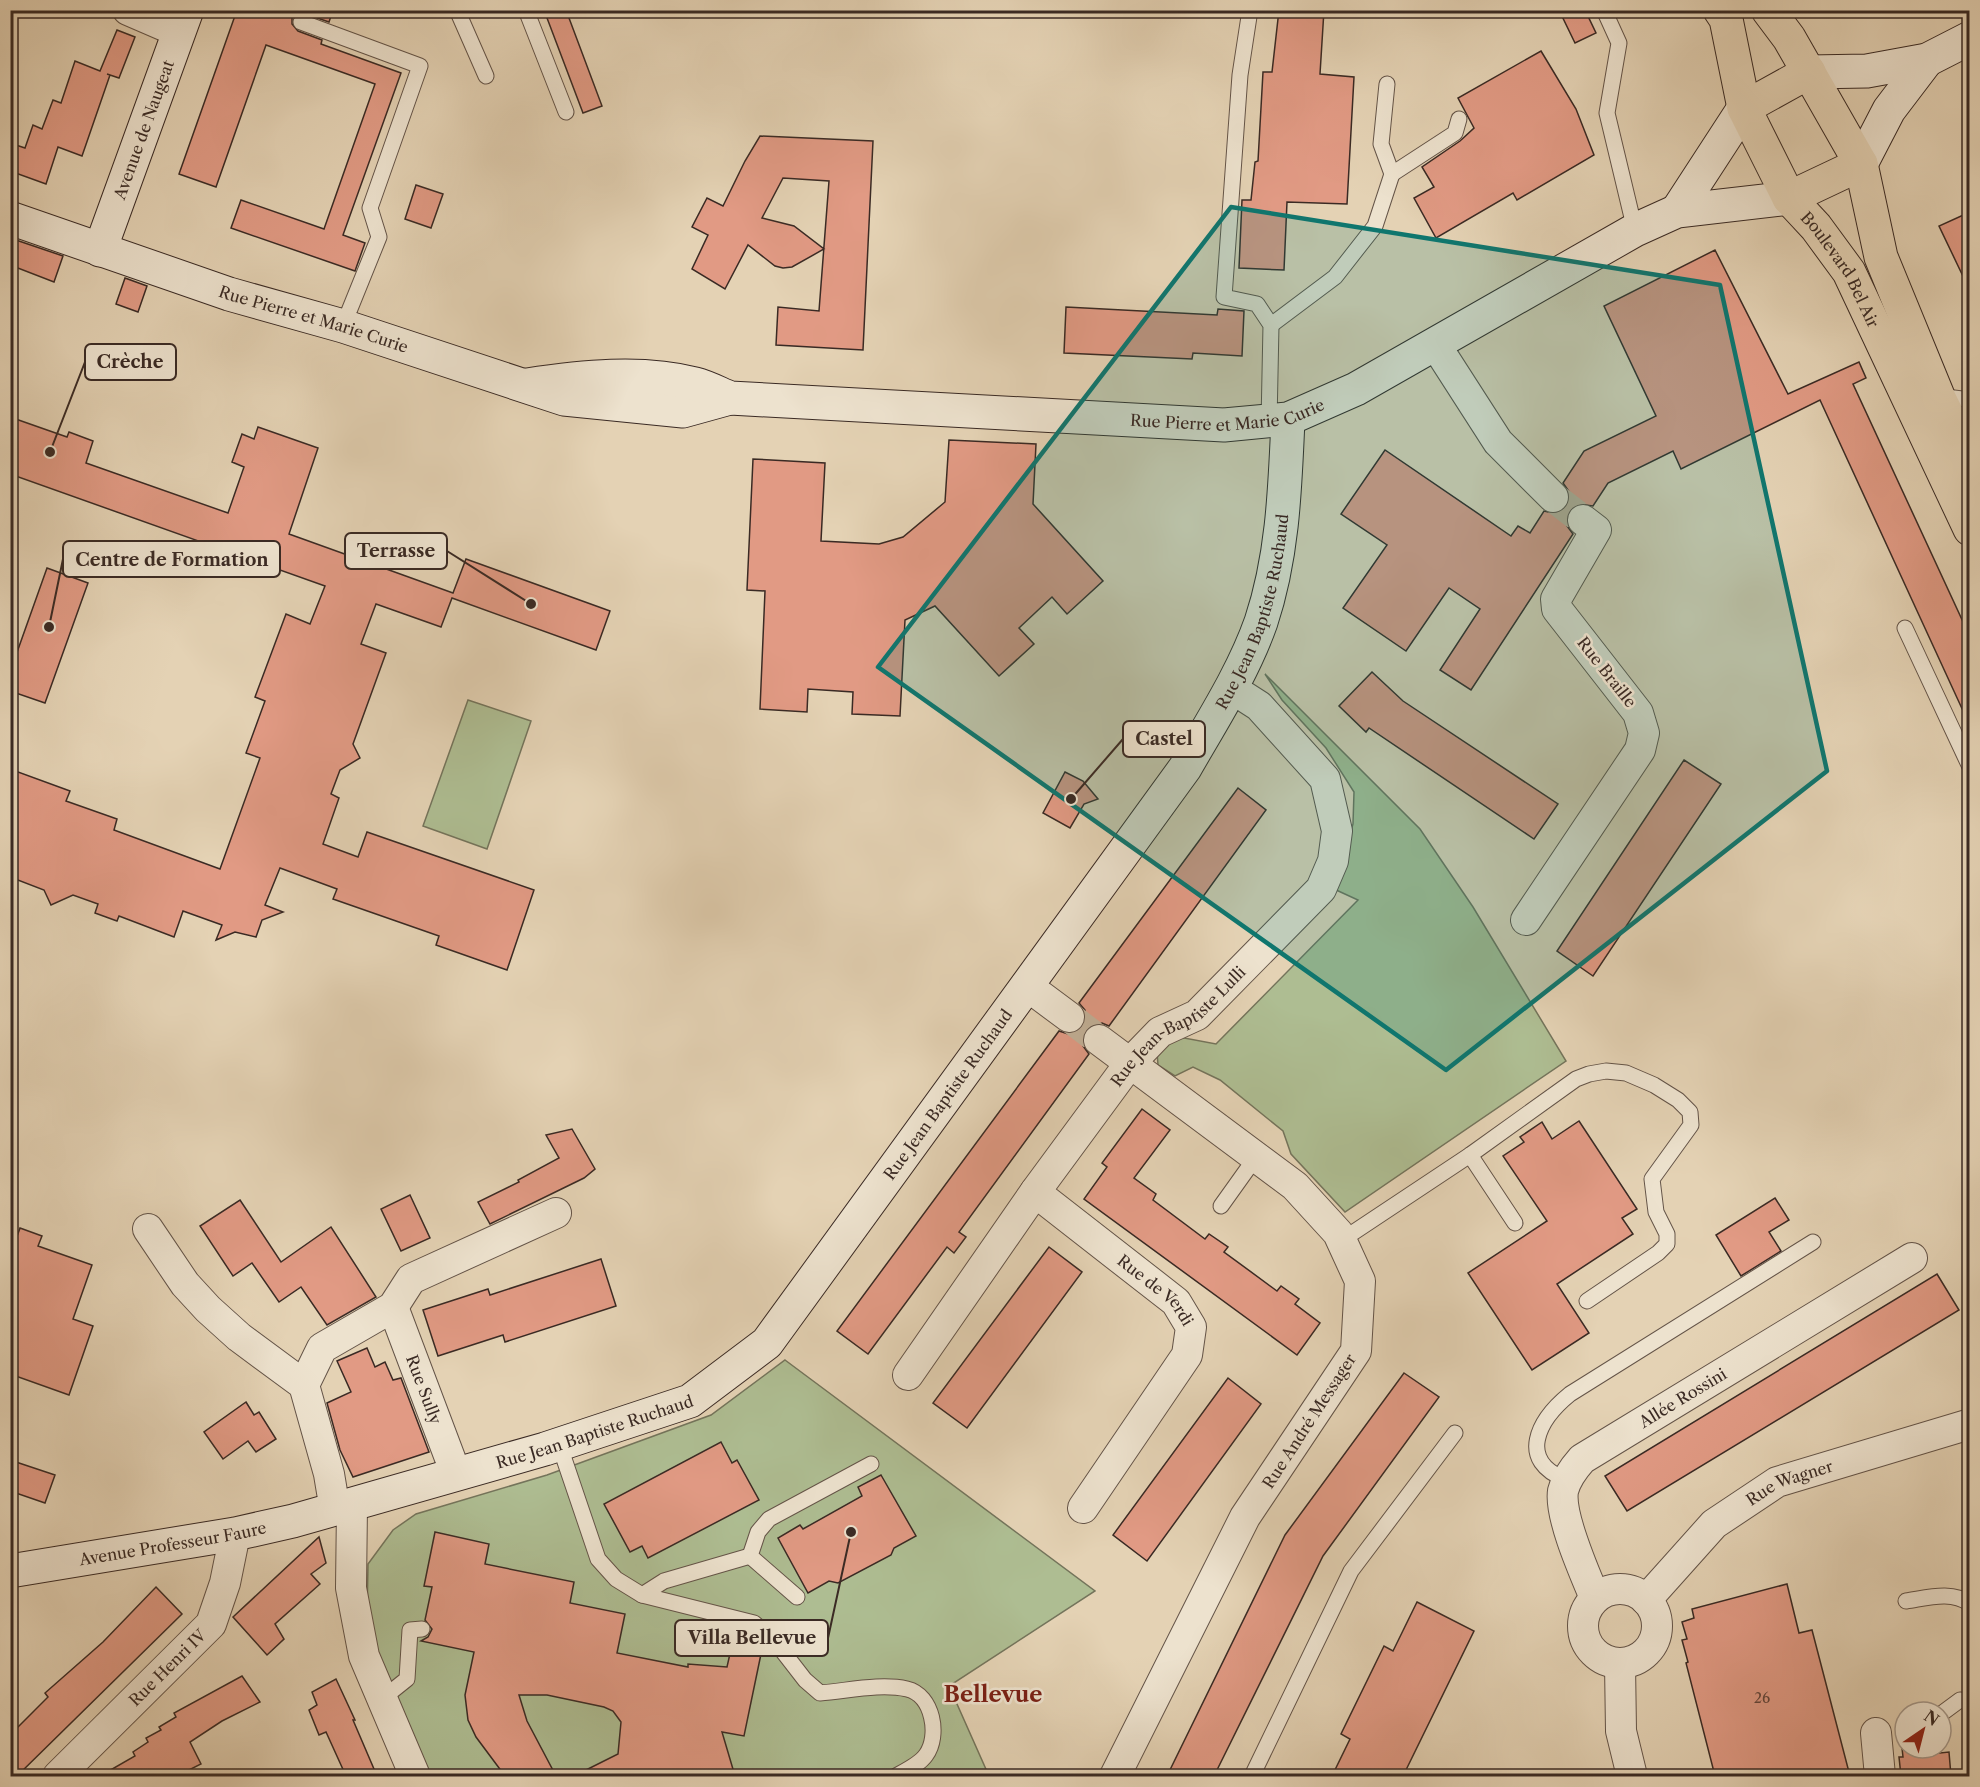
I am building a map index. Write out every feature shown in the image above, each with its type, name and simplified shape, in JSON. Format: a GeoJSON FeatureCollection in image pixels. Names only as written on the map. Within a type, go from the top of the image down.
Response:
{"type":"FeatureCollection","features":[{"type":"Feature","properties":{"kind":"main road","name":"Boulevard Bel Air"},"geometry":{"type":"LineString","coordinates":[[1720,10],[1726,19],[1744,108],[1789,198],[1816,227],[1849,272],[1970,529]]}},
{"type":"Feature","properties":{"kind":"main road","name":"Boulevard Bel Air"},"geometry":{"type":"LineString","coordinates":[[1768,10],[1789,38],[1861,164],[1881,257],[1954,398],[1970,461]]}},
{"type":"Feature","properties":{"kind":"main road","name":"Avenue de Naugeat"},"geometry":{"type":"LineString","coordinates":[[100,250],[183,21]]}},
{"type":"Feature","properties":{"kind":"main road"},"geometry":{"type":"LineString","coordinates":[[1677,211],[1744,108],[1809,72],[1867,71],[1927,60],[1970,38]]}},
{"type":"Feature","properties":{"kind":"main road"},"geometry":{"type":"LineString","coordinates":[[1861,164],[1889,110],[1927,60]]}},
{"type":"Feature","properties":{"kind":"main road","name":"Rue Pierre et Marie Curie"},"geometry":{"type":"LineString","coordinates":[[10,218],[229,294],[343,326],[526,385],[571,378],[630,377],[695,384],[730,398],[1224,425],[1279,421],[1356,389],[1635,230],[1677,211],[1789,198],[1861,164]]}},
{"type":"Feature","properties":{"kind":"main road","name":"Rue Jean Baptiste Ruchaud"},"geometry":{"type":"LineString","coordinates":[[343,1508],[559,1444],[690,1401],[767,1343],[1185,768],[1231,688],[1261,623],[1280,547],[1279,421]]}},
{"type":"Feature","properties":{"kind":"main road","name":"Avenue Professeur Faure"},"geometry":{"type":"LineString","coordinates":[[10,1571],[235,1534],[343,1508]]}},
{"type":"Feature","properties":{"kind":"street"},"geometry":{"type":"LineString","coordinates":[[128,10],[183,21]]}},
{"type":"Feature","properties":{"kind":"street"},"geometry":{"type":"LineString","coordinates":[[1435,344],[1498,442],[1553,497]]}},
{"type":"Feature","properties":{"kind":"street","name":"Rue Braille"},"geometry":{"type":"LineString","coordinates":[[1526,920],[1640,750],[1644,733],[1638,713],[1557,609],[1556,598],[1596,530],[1584,520]]}},
{"type":"Feature","properties":{"kind":"street","name":"Rue Jean-Baptiste Lulli"},"geometry":{"type":"LineString","coordinates":[[908,1375],[1035,1192],[1130,1062],[1160,1032],[1197,1015],[1321,889],[1333,861],[1337,831],[1325,779],[1259,706],[1231,688]]}},
{"type":"Feature","properties":{"kind":"street"},"geometry":{"type":"LineString","coordinates":[[1026,985],[1069,1017]]}},
{"type":"Feature","properties":{"kind":"street","name":"Rue André Messager"},"geometry":{"type":"LineString","coordinates":[[1099,1040],[1296,1186],[1342,1240],[1360,1281],[1356,1351],[1245,1517],[1115,1776]]}},
{"type":"Feature","properties":{"kind":"street","name":"Rue de Verdi"},"geometry":{"type":"LineString","coordinates":[[1035,1192],[1176,1302],[1191,1327],[1187,1355],[1083,1508]]}},
{"type":"Feature","properties":{"kind":"street"},"geometry":{"type":"LineString","coordinates":[[304,1385],[322,1348],[393,1307],[411,1279],[555,1213]]}},
{"type":"Feature","properties":{"kind":"street"},"geometry":{"type":"LineString","coordinates":[[148,1228],[184,1284],[208,1309],[239,1337],[304,1385],[330,1474],[343,1508],[354,1520],[351,1587],[364,1656],[415,1776]]}},
{"type":"Feature","properties":{"kind":"street","name":"Allée Rossini"},"geometry":{"type":"LineString","coordinates":[[1567,1480],[1582,1459],[1912,1258]]}},
{"type":"Feature","properties":{"kind":"street","name":"Rue Sully"},"geometry":{"type":"LineString","coordinates":[[393,1307],[456,1473]]}},
{"type":"Feature","properties":{"kind":"street","name":"Rue Wagner"},"geometry":{"type":"LineString","coordinates":[[1646,1600],[1714,1524],[1777,1482],[1970,1424]]}},
{"type":"Feature","properties":{"kind":"street"},"geometry":{"type":"LineString","coordinates":[[1567,1480],[1563,1491],[1563,1503],[1575,1550],[1595,1598]]}},
{"type":"Feature","properties":{"kind":"street","name":"Rue Henri IV"},"geometry":{"type":"LineString","coordinates":[[58,1776],[212,1624],[225,1583],[235,1534]]}},
{"type":"Feature","properties":{"kind":"street"},"geometry":{"type":"LineString","coordinates":[[1615,1589],[1626,1590],[1646,1600],[1657,1622],[1652,1646],[1638,1659],[1620,1664],[1596,1656],[1585,1640],[1582,1621],[1587,1608],[1595,1598],[1615,1589]]}},
{"type":"Feature","properties":{"kind":"street"},"geometry":{"type":"LineString","coordinates":[[1620,1664],[1621,1731],[1632,1776]]}},
{"type":"Feature","properties":{"kind":"street"},"geometry":{"type":"LineString","coordinates":[[1876,1733],[1880,1776]]}},
{"type":"Feature","properties":{"kind":"lane"},"geometry":{"type":"LineString","coordinates":[[457,10],[486,76]]}},
{"type":"Feature","properties":{"kind":"lane"},"geometry":{"type":"LineString","coordinates":[[526,10],[567,112]]}},
{"type":"Feature","properties":{"kind":"lane"},"geometry":{"type":"LineString","coordinates":[[1250,10],[1240,75],[1224,297],[1257,304],[1271,324],[1279,421]]}},
{"type":"Feature","properties":{"kind":"lane"},"geometry":{"type":"LineString","coordinates":[[1604,10],[1619,43],[1607,112],[1635,230]]}},
{"type":"Feature","properties":{"kind":"lane"},"geometry":{"type":"LineString","coordinates":[[301,22],[420,66],[370,208],[379,237],[343,326]]}},
{"type":"Feature","properties":{"kind":"lane"},"geometry":{"type":"LineString","coordinates":[[1271,324],[1335,277],[1375,226],[1392,174],[1381,144],[1386,84]]}},
{"type":"Feature","properties":{"kind":"lane"},"geometry":{"type":"LineString","coordinates":[[1392,174],[1455,133],[1459,119]]}},
{"type":"Feature","properties":{"kind":"lane"},"geometry":{"type":"LineString","coordinates":[[1905,627],[1970,767]]}},
{"type":"Feature","properties":{"kind":"lane"},"geometry":{"type":"LineString","coordinates":[[1342,1240],[1470,1155],[1576,1079],[1606,1071],[1626,1073],[1678,1100],[1690,1112],[1692,1125],[1652,1179],[1656,1212],[1667,1234],[1667,1244],[1658,1253],[1587,1301]]}},
{"type":"Feature","properties":{"kind":"lane"},"geometry":{"type":"LineString","coordinates":[[1470,1155],[1515,1223]]}},
{"type":"Feature","properties":{"kind":"lane"},"geometry":{"type":"LineString","coordinates":[[1221,1206],[1256,1157]]}},
{"type":"Feature","properties":{"kind":"lane"},"geometry":{"type":"LineString","coordinates":[[1567,1480],[1554,1475],[1542,1465],[1536,1448],[1537,1437],[1553,1408],[1579,1388],[1813,1242]]}},
{"type":"Feature","properties":{"kind":"lane"},"geometry":{"type":"LineString","coordinates":[[1252,1776],[1352,1571],[1455,1433]]}},
{"type":"Feature","properties":{"kind":"lane"},"geometry":{"type":"LineString","coordinates":[[559,1444],[598,1559],[616,1579],[642,1595],[754,1623],[774,1641],[805,1680],[820,1693],[892,1687],[910,1689],[926,1704],[933,1721],[934,1736],[926,1756],[896,1776]]}},
{"type":"Feature","properties":{"kind":"lane"},"geometry":{"type":"LineString","coordinates":[[750,1556],[758,1532],[768,1519],[871,1464]]}},
{"type":"Feature","properties":{"kind":"lane"},"geometry":{"type":"LineString","coordinates":[[642,1595],[664,1581],[750,1556]]}},
{"type":"Feature","properties":{"kind":"lane"},"geometry":{"type":"LineString","coordinates":[[750,1556],[797,1598]]}},
{"type":"Feature","properties":{"kind":"lane"},"geometry":{"type":"LineString","coordinates":[[1906,1601],[1946,1595],[1970,1604]]}},
{"type":"Feature","properties":{"kind":"lane"},"geometry":{"type":"LineString","coordinates":[[382,1699],[406,1679],[410,1630],[422,1629]]}},
{"type":"Feature","properties":{"kind":"lane"},"geometry":{"type":"LineString","coordinates":[[1953,1705],[1960,1700]]}},
{"type":"Feature","properties":{"kind":"highlighted area"},"geometry":{"type":"Polygon","coordinates":[[[1231,207],[1720,285],[1827,771],[1446,1070],[878,667],[1231,207]]]}},
{"type":"Feature","properties":{"kind":"green space"},"geometry":{"type":"Polygon","coordinates":[[[1265,674],[1420,829],[1473,907],[1566,1061],[1345,1212],[1291,1154],[1283,1131],[1220,1080],[1193,1067],[1175,1076],[1158,1065],[1157,1052],[1179,1037],[1216,1044],[1358,900],[1334,889],[1353,824],[1354,792],[1326,748],[1282,700],[1265,674]]]}},
{"type":"Feature","properties":{"kind":"green space"},"geometry":{"type":"Polygon","coordinates":[[[468,700],[531,721],[487,849],[423,826],[468,700]]]}},
{"type":"Feature","properties":{"kind":"green space"},"geometry":{"type":"Polygon","coordinates":[[[785,1360],[1095,1591],[949,1686],[989,1776],[427,1776],[386,1680],[367,1617],[368,1564],[393,1530],[416,1514],[547,1475],[711,1415],[785,1360]]]}},
{"type":"Feature","properties":{"kind":"building"},"geometry":{"type":"Polygon","coordinates":[[[237,10],[333,10],[329,22],[300,12],[292,18],[292,24],[298,31],[322,40],[321,44],[401,73],[343,235],[365,243],[355,271],[231,228],[241,200],[324,229],[375,84],[266,45],[216,187],[179,174],[237,10]]]}},
{"type":"Feature","properties":{"kind":"building"},"geometry":{"type":"Polygon","coordinates":[[[544,10],[566,10],[602,106],[583,113],[544,10]]]}},
{"type":"Feature","properties":{"kind":"building"},"geometry":{"type":"Polygon","coordinates":[[[1279,10],[1324,10],[1320,74],[1354,77],[1347,204],[1287,202],[1284,270],[1239,268],[1242,200],[1251,200],[1255,162],[1258,161],[1263,72],[1272,72],[1279,10]]]}},
{"type":"Feature","properties":{"kind":"building"},"geometry":{"type":"Polygon","coordinates":[[[1559,10],[1585,10],[1596,33],[1575,43],[1559,10]]]}},
{"type":"Feature","properties":{"kind":"building"},"geometry":{"type":"Polygon","coordinates":[[[117,30],[135,37],[119,78],[110,75],[82,156],[58,147],[46,184],[10,171],[10,143],[25,148],[33,125],[42,129],[53,100],[61,103],[75,61],[100,71],[117,30]]]}},
{"type":"Feature","properties":{"kind":"building"},"geometry":{"type":"Polygon","coordinates":[[[1541,51],[1576,109],[1594,155],[1517,200],[1513,193],[1436,238],[1414,198],[1434,187],[1422,167],[1460,141],[1474,128],[1458,98],[1541,51]]]}},
{"type":"Feature","properties":{"kind":"building"},"geometry":{"type":"Polygon","coordinates":[[[760,136],[873,141],[863,350],[776,345],[778,307],[819,311],[824,249],[792,267],[783,268],[775,266],[748,245],[725,289],[692,269],[708,235],[692,227],[707,198],[723,206],[760,136]],[[783,178],[762,218],[794,226],[824,249],[829,181],[783,178]]]}},
{"type":"Feature","properties":{"kind":"building"},"geometry":{"type":"Polygon","coordinates":[[[416,185],[443,194],[431,228],[405,219],[416,185]]]}},
{"type":"Feature","properties":{"kind":"building"},"geometry":{"type":"Polygon","coordinates":[[[1970,212],[1970,291],[1939,226],[1970,212]]]}},
{"type":"Feature","properties":{"kind":"building"},"geometry":{"type":"Polygon","coordinates":[[[10,238],[63,256],[54,282],[10,265],[10,238]]]}},
{"type":"Feature","properties":{"kind":"building"},"geometry":{"type":"Polygon","coordinates":[[[1715,250],[1788,394],[1859,362],[1866,378],[1853,384],[1970,637],[1970,726],[1820,400],[1681,469],[1673,451],[1608,483],[1593,506],[1577,504],[1570,509],[1566,517],[1567,526],[1573,534],[1471,690],[1440,670],[1480,609],[1449,588],[1406,651],[1343,608],[1387,545],[1341,514],[1385,450],[1511,536],[1518,526],[1530,533],[1544,511],[1557,514],[1566,509],[1570,493],[1563,483],[1584,451],[1656,416],[1604,306],[1715,250]]]}},
{"type":"Feature","properties":{"kind":"building"},"geometry":{"type":"Polygon","coordinates":[[[125,278],[147,286],[138,312],[116,304],[125,278]]]}},
{"type":"Feature","properties":{"kind":"building"},"geometry":{"type":"Polygon","coordinates":[[[1066,307],[1217,315],[1218,309],[1244,311],[1242,356],[1193,353],[1192,359],[1064,353],[1066,307]]]}},
{"type":"Feature","properties":{"kind":"building"},"geometry":{"type":"Polygon","coordinates":[[[10,417],[67,437],[69,432],[93,441],[86,463],[228,513],[244,467],[232,462],[242,434],[254,439],[258,427],[318,448],[289,534],[453,593],[466,559],[610,611],[596,650],[452,598],[441,627],[376,604],[361,644],[386,653],[353,744],[360,758],[340,770],[331,794],[339,798],[323,844],[358,857],[367,832],[534,890],[507,970],[436,945],[439,936],[333,899],[337,889],[280,868],[265,905],[283,912],[262,920],[256,937],[235,932],[216,940],[222,925],[183,911],[174,937],[119,916],[117,921],[95,913],[98,904],[73,895],[51,905],[44,890],[10,877],[10,769],[70,791],[66,801],[117,819],[114,830],[220,869],[260,758],[246,753],[265,701],[255,697],[286,614],[310,624],[325,586],[10,474],[10,417]]]}},
{"type":"Feature","properties":{"kind":"building"},"geometry":{"type":"Polygon","coordinates":[[[949,440],[1036,444],[1033,504],[1103,581],[1067,614],[1052,597],[1019,628],[1034,644],[999,676],[935,606],[905,620],[900,716],[852,714],[853,692],[808,689],[807,712],[760,709],[765,591],[747,590],[753,459],[825,463],[821,541],[879,544],[903,537],[945,502],[949,440]]]}},
{"type":"Feature","properties":{"kind":"building"},"geometry":{"type":"Polygon","coordinates":[[[47,568],[88,583],[45,703],[10,691],[10,672],[47,568]]]}},
{"type":"Feature","properties":{"kind":"building"},"geometry":{"type":"Polygon","coordinates":[[[1372,672],[1403,701],[1558,804],[1534,839],[1369,728],[1366,732],[1339,706],[1372,672]]]}},
{"type":"Feature","properties":{"kind":"building"},"geometry":{"type":"Polygon","coordinates":[[[1684,760],[1721,784],[1593,976],[1557,951],[1684,760]]]}},
{"type":"Feature","properties":{"kind":"building"},"geometry":{"type":"Polygon","coordinates":[[[1065,772],[1083,781],[1098,799],[1084,804],[1070,828],[1043,813],[1065,772]]]}},
{"type":"Feature","properties":{"kind":"building"},"geometry":{"type":"Polygon","coordinates":[[[1238,788],[1266,810],[1109,1026],[1102,1023],[1093,1024],[1085,1030],[1083,1046],[1089,1054],[959,1232],[966,1237],[954,1253],[947,1247],[868,1354],[837,1331],[1059,1031],[1068,1034],[1082,1028],[1086,1018],[1085,1010],[1079,1003],[1238,788]]]}},
{"type":"Feature","properties":{"kind":"building"},"geometry":{"type":"Polygon","coordinates":[[[1142,1109],[1170,1130],[1134,1178],[1156,1194],[1153,1200],[1205,1239],[1209,1234],[1228,1247],[1224,1252],[1277,1291],[1281,1286],[1299,1299],[1295,1304],[1320,1323],[1297,1355],[1084,1199],[1107,1167],[1102,1163],[1142,1109]]]}},
{"type":"Feature","properties":{"kind":"building"},"geometry":{"type":"Polygon","coordinates":[[[1579,1121],[1637,1209],[1622,1218],[1633,1234],[1557,1284],[1589,1333],[1532,1370],[1468,1273],[1547,1221],[1503,1156],[1524,1142],[1520,1137],[1542,1122],[1552,1139],[1579,1121]]]}},
{"type":"Feature","properties":{"kind":"building"},"geometry":{"type":"Polygon","coordinates":[[[572,1129],[595,1169],[584,1178],[490,1224],[478,1202],[519,1182],[518,1180],[559,1158],[546,1135],[572,1129]]]}},
{"type":"Feature","properties":{"kind":"building"},"geometry":{"type":"Polygon","coordinates":[[[410,1195],[430,1238],[401,1251],[381,1209],[410,1195]]]}},
{"type":"Feature","properties":{"kind":"building"},"geometry":{"type":"Polygon","coordinates":[[[1775,1198],[1789,1220],[1769,1232],[1781,1251],[1741,1276],[1716,1235],[1775,1198]]]}},
{"type":"Feature","properties":{"kind":"building"},"geometry":{"type":"Polygon","coordinates":[[[240,1200],[281,1262],[331,1227],[376,1297],[327,1325],[301,1287],[279,1302],[252,1263],[233,1276],[200,1226],[240,1200]]]}},
{"type":"Feature","properties":{"kind":"building"},"geometry":{"type":"Polygon","coordinates":[[[20,1228],[42,1236],[38,1246],[92,1265],[73,1319],[93,1326],[69,1395],[10,1374],[10,1256],[20,1228]]]}},
{"type":"Feature","properties":{"kind":"building"},"geometry":{"type":"Polygon","coordinates":[[[1049,1247],[1082,1272],[967,1428],[933,1403],[1049,1247]]]}},
{"type":"Feature","properties":{"kind":"building"},"geometry":{"type":"Polygon","coordinates":[[[601,1259],[616,1306],[505,1342],[503,1335],[438,1356],[423,1310],[488,1289],[490,1295],[601,1259]]]}},
{"type":"Feature","properties":{"kind":"building"},"geometry":{"type":"Polygon","coordinates":[[[1937,1274],[1959,1310],[1627,1511],[1605,1476],[1937,1274]]]}},
{"type":"Feature","properties":{"kind":"building"},"geometry":{"type":"Polygon","coordinates":[[[367,1348],[375,1367],[385,1362],[393,1380],[401,1378],[429,1452],[353,1477],[340,1450],[327,1403],[351,1392],[337,1361],[367,1348]]]}},
{"type":"Feature","properties":{"kind":"building"},"geometry":{"type":"Polygon","coordinates":[[[1404,1373],[1439,1397],[1323,1556],[1214,1776],[1167,1776],[1285,1535],[1404,1373]]]}},
{"type":"Feature","properties":{"kind":"building"},"geometry":{"type":"Polygon","coordinates":[[[1228,1378],[1261,1404],[1147,1561],[1113,1535],[1228,1378]]]}},
{"type":"Feature","properties":{"kind":"building"},"geometry":{"type":"Polygon","coordinates":[[[246,1402],[254,1415],[259,1412],[276,1439],[256,1452],[248,1441],[223,1459],[204,1432],[246,1402]]]}},
{"type":"Feature","properties":{"kind":"building"},"geometry":{"type":"Polygon","coordinates":[[[721,1442],[732,1463],[737,1460],[759,1500],[648,1558],[642,1546],[630,1552],[604,1504],[721,1442]]]}},
{"type":"Feature","properties":{"kind":"building"},"geometry":{"type":"Polygon","coordinates":[[[10,1460],[55,1475],[45,1503],[10,1491],[10,1460]]]}},
{"type":"Feature","properties":{"kind":"building"},"geometry":{"type":"Polygon","coordinates":[[[881,1475],[916,1536],[894,1548],[891,1555],[838,1583],[829,1581],[808,1593],[778,1538],[800,1525],[803,1529],[862,1496],[858,1487],[881,1475]]]}},
{"type":"Feature","properties":{"kind":"building"},"geometry":{"type":"Polygon","coordinates":[[[435,1532],[489,1544],[485,1564],[574,1582],[570,1603],[625,1614],[617,1653],[688,1667],[688,1664],[727,1667],[731,1649],[761,1654],[744,1736],[722,1732],[735,1776],[574,1776],[618,1754],[621,1722],[613,1711],[604,1707],[547,1695],[519,1695],[527,1721],[556,1776],[505,1776],[476,1737],[468,1720],[465,1695],[474,1652],[421,1641],[428,1637],[432,1629],[425,1620],[432,1587],[424,1586],[435,1532]]]}},
{"type":"Feature","properties":{"kind":"building"},"geometry":{"type":"Polygon","coordinates":[[[319,1537],[326,1563],[311,1574],[320,1584],[275,1624],[284,1639],[267,1655],[233,1617],[319,1537]]]}},
{"type":"Feature","properties":{"kind":"building"},"geometry":{"type":"Polygon","coordinates":[[[1787,1584],[1799,1633],[1812,1630],[1850,1776],[1715,1776],[1686,1663],[1688,1662],[1682,1640],[1687,1639],[1682,1622],[1694,1618],[1692,1609],[1787,1584]]]}},
{"type":"Feature","properties":{"kind":"building"},"geometry":{"type":"Polygon","coordinates":[[[156,1587],[182,1614],[17,1776],[10,1776],[10,1735],[48,1697],[45,1693],[103,1642],[156,1587]]]}},
{"type":"Feature","properties":{"kind":"building"},"geometry":{"type":"Polygon","coordinates":[[[1417,1602],[1474,1631],[1403,1776],[1332,1776],[1350,1739],[1341,1734],[1384,1646],[1393,1651],[1417,1602]]]}},
{"type":"Feature","properties":{"kind":"building"},"geometry":{"type":"Polygon","coordinates":[[[242,1676],[260,1702],[222,1721],[190,1742],[201,1764],[177,1776],[100,1776],[135,1756],[133,1752],[148,1742],[146,1738],[161,1730],[159,1727],[176,1717],[174,1713],[242,1676]]]}},
{"type":"Feature","properties":{"kind":"building"},"geometry":{"type":"Polygon","coordinates":[[[336,1679],[377,1776],[346,1776],[326,1732],[319,1735],[309,1710],[317,1705],[312,1692],[336,1679]]]}},
{"type":"Feature","properties":{"kind":"building"},"geometry":{"type":"Polygon","coordinates":[[[1899,1760],[1950,1760],[1951,1776],[1901,1776],[1899,1760]]]}},
{"type":"Feature","properties":{"kind":"tunnel"},"geometry":{"type":"LineString","coordinates":[[1553,497],[1583,520]]}},
{"type":"Feature","properties":{"kind":"tunnel"},"geometry":{"type":"LineString","coordinates":[[1069,1017],[1099,1040]]}},
{"type":"Feature","properties":{"kind":"place","name":"Crèche"},"geometry":{"type":"Point","coordinates":[50,452]}},
{"type":"Feature","properties":{"kind":"place","name":"Terrasse"},"geometry":{"type":"Point","coordinates":[531,604]}},
{"type":"Feature","properties":{"kind":"place","name":"Centre de Formation"},"geometry":{"type":"Point","coordinates":[49,627]}},
{"type":"Feature","properties":{"kind":"place","name":"Castel"},"geometry":{"type":"Point","coordinates":[1071,799]}},
{"type":"Feature","properties":{"kind":"place","name":"Villa Bellevue"},"geometry":{"type":"Point","coordinates":[851,1532]}},
{"type":"Feature","properties":{"kind":"district","name":"Bellevue"},"geometry":{"type":"Point","coordinates":[993,1694]}}]}
